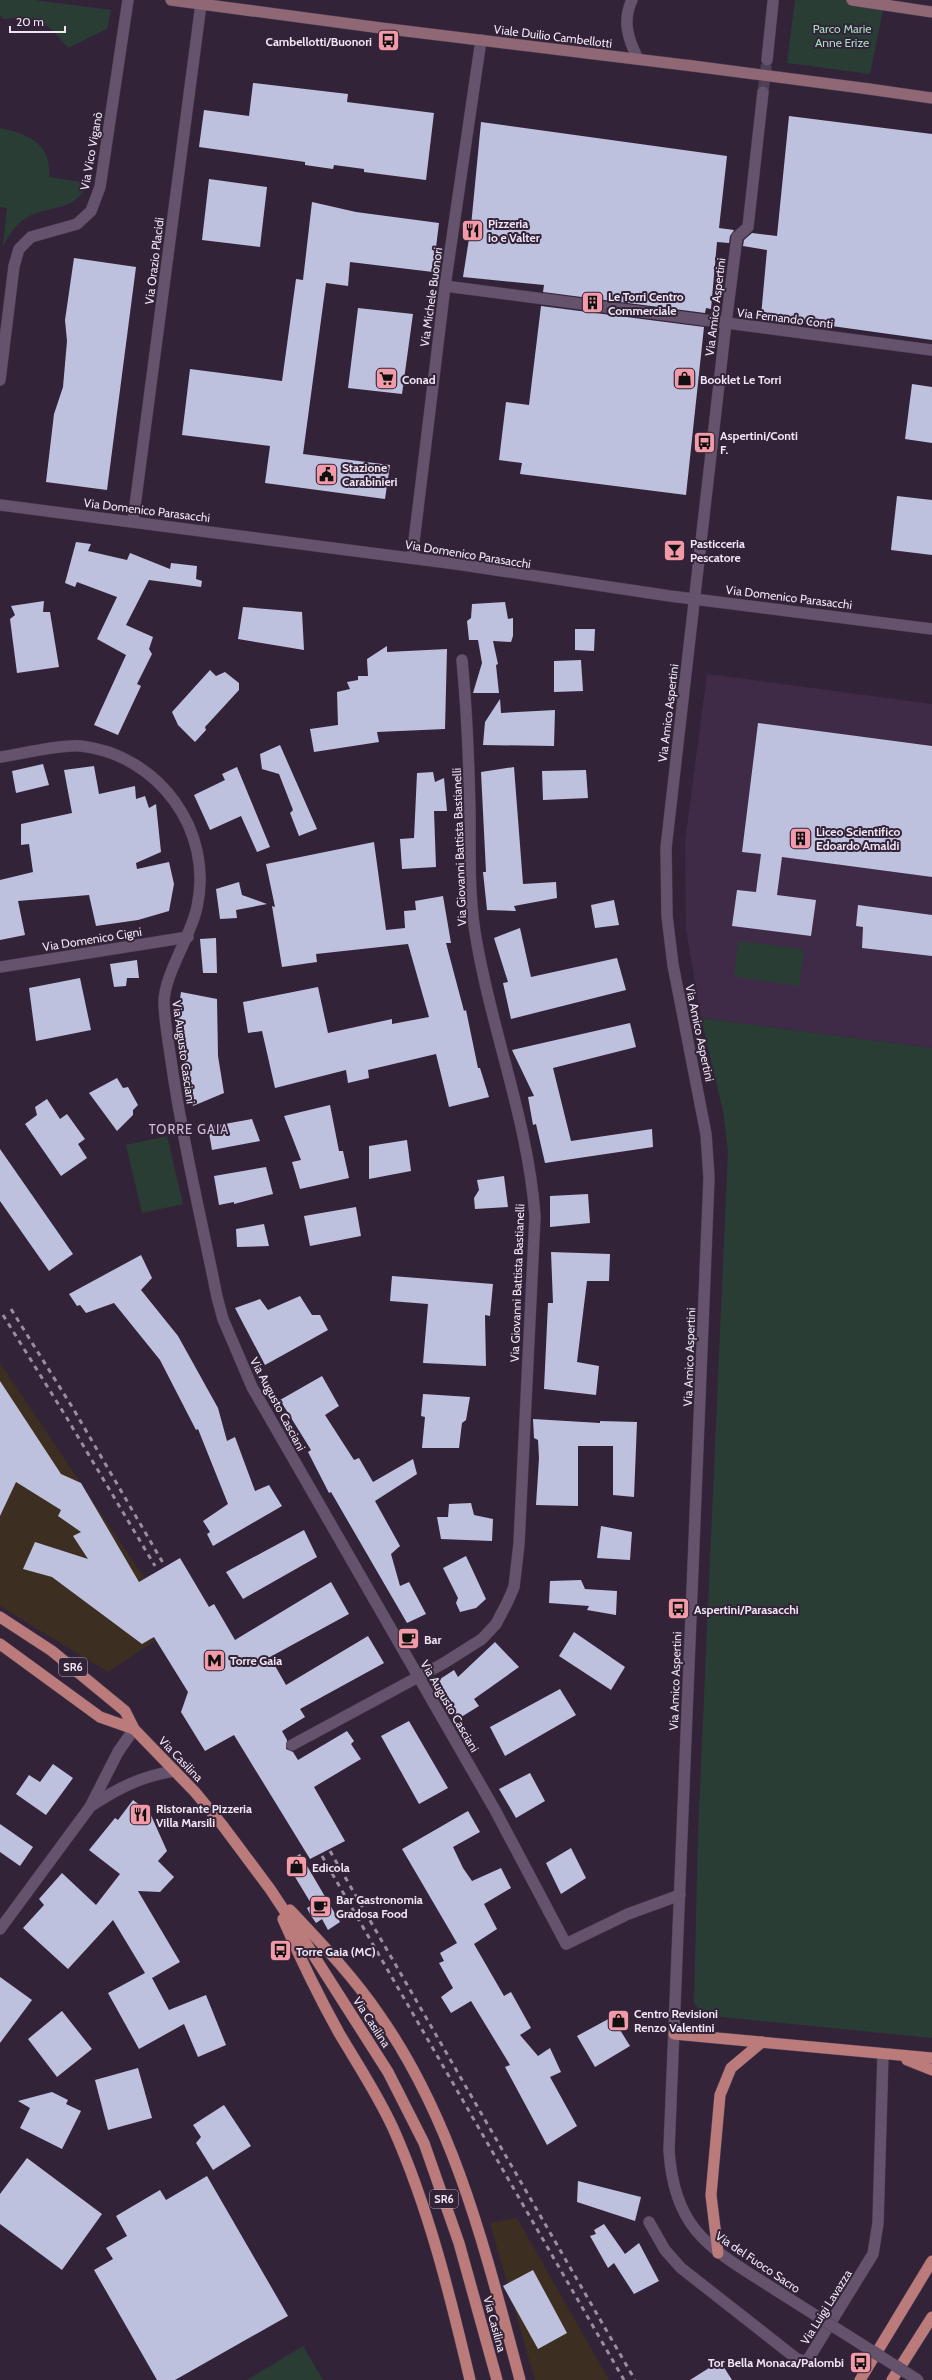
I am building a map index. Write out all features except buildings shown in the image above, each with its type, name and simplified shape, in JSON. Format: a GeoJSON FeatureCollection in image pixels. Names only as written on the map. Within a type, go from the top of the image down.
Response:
{"type":"FeatureCollection","features":[{"type":"Feature","properties":{"kind":"main road","name":"Viale Duilio Cambellotti"},"geometry":{"type":"LineString","coordinates":[[171,0],[931,97]]}},
{"type":"Feature","properties":{"kind":"main road"},"geometry":{"type":"LineString","coordinates":[[852,0],[932,12]]}},
{"type":"Feature","properties":{"kind":"main road","name":"Via Casilina"},"geometry":{"type":"LineString","coordinates":[[0,1617],[52,1651],[116,1702],[129,1716],[134,1729],[175,1771],[223,1826],[270,1889],[361,2030],[400,2094],[431,2162],[459,2243],[497,2380]]}},
{"type":"Feature","properties":{"kind":"main road","name":"Via Casilina"},"geometry":{"type":"LineString","coordinates":[[0,1644],[100,1717],[134,1729]]}},
{"type":"Feature","properties":{"kind":"main road"},"geometry":{"type":"LineString","coordinates":[[270,1889],[293,1940],[339,2032],[366,2077],[398,2141],[425,2213],[449,2290],[470,2380]]}},
{"type":"Feature","properties":{"kind":"main road"},"geometry":{"type":"LineString","coordinates":[[270,1889],[356,1983],[396,2039],[426,2094],[467,2194],[520,2380]]}},
{"type":"Feature","properties":{"kind":"main road"},"geometry":{"type":"LineString","coordinates":[[674,2034],[932,2058]]}},
{"type":"Feature","properties":{"kind":"main road"},"geometry":{"type":"LineString","coordinates":[[718,2253],[710,2195],[720,2094],[731,2068],[762,2042]]}},
{"type":"Feature","properties":{"kind":"main road"},"geometry":{"type":"LineString","coordinates":[[888,2055],[932,2070]]}},
{"type":"Feature","properties":{"kind":"main road"},"geometry":{"type":"LineString","coordinates":[[860,2380],[932,2262]]}},
{"type":"Feature","properties":{"kind":"main road"},"geometry":{"type":"LineString","coordinates":[[892,2380],[931,2320]]}},
{"type":"Feature","properties":{"kind":"street","name":"Via Vico Viganò"},"geometry":{"type":"LineString","coordinates":[[0,380],[14,266],[19,249],[31,237],[77,224],[91,211],[100,187],[128,0]]}},
{"type":"Feature","properties":{"kind":"street"},"geometry":{"type":"LineString","coordinates":[[632,0],[627,13],[627,29],[630,42],[638,59]]}},
{"type":"Feature","properties":{"kind":"street"},"geometry":{"type":"LineString","coordinates":[[767,60],[773,2]]}},
{"type":"Feature","properties":{"kind":"street","name":"Via Orazio Placidi"},"geometry":{"type":"LineString","coordinates":[[133,521],[201,4]]}},
{"type":"Feature","properties":{"kind":"street","name":"Via Michele Buonori"},"geometry":{"type":"LineString","coordinates":[[412,558],[445,286],[481,40]]}},
{"type":"Feature","properties":{"kind":"street","name":"Via Amico Aspertini"},"geometry":{"type":"LineString","coordinates":[[676,1988],[709,1178],[706,1134],[673,965],[667,910],[666,855],[726,323],[737,237],[748,227],[763,92]]}},
{"type":"Feature","properties":{"kind":"street","name":"Via Fernando Conti"},"geometry":{"type":"LineString","coordinates":[[445,286],[932,350]]}},
{"type":"Feature","properties":{"kind":"street","name":"Via Domenico Parasacchi"},"geometry":{"type":"LineString","coordinates":[[0,505],[412,558],[696,599],[932,629]]}},
{"type":"Feature","properties":{"kind":"street","name":"Via Giovanni Battista Bastianelli"},"geometry":{"type":"LineString","coordinates":[[292,1745],[418,1677],[470,1647],[490,1631],[504,1613],[514,1587],[519,1544],[534,1231],[530,1166],[494,1020],[475,931],[471,873],[468,724],[462,660]]}},
{"type":"Feature","properties":{"kind":"street","name":"Via Augusto Casciani"},"geometry":{"type":"LineString","coordinates":[[0,757],[78,746],[98,749],[135,764],[164,786],[183,815],[196,847],[200,870],[198,906],[188,937],[165,988],[164,1006],[178,1102],[222,1320],[252,1387],[495,1810],[566,1944],[628,1914],[680,1895]]}},
{"type":"Feature","properties":{"kind":"street","name":"Via Domenico Cigni"},"geometry":{"type":"LineString","coordinates":[[0,967],[188,937]]}},
{"type":"Feature","properties":{"kind":"street"},"geometry":{"type":"LineString","coordinates":[[0,1929],[90,1807],[118,1752],[134,1729]]}},
{"type":"Feature","properties":{"kind":"street"},"geometry":{"type":"LineString","coordinates":[[90,1807],[117,1789],[138,1780],[175,1771]]}},
{"type":"Feature","properties":{"kind":"street","name":"Via del Fuoco Sacro"},"geometry":{"type":"LineString","coordinates":[[676,1988],[669,2144],[672,2184],[685,2217],[703,2240],[718,2253],[774,2290],[918,2380]]}},
{"type":"Feature","properties":{"kind":"street","name":"Via Luigi Lavazza"},"geometry":{"type":"LineString","coordinates":[[649,2222],[665,2250],[681,2268],[797,2359],[805,2361],[809,2358],[873,2254],[878,2223],[888,2055]]}},
{"type":"Feature","properties":{"kind":"shaded area"},"geometry":{"type":"Polygon","coordinates":[[[707,674],[932,704],[932,1048],[701,1018],[686,930],[685,842],[707,674]]]}},
{"type":"Feature","properties":{"kind":"shaded area"},"geometry":{"type":"Polygon","coordinates":[[[0,1363],[145,1579],[174,1628],[108,1672],[0,1606],[0,1363]]]}},
{"type":"Feature","properties":{"kind":"shaded area"},"geometry":{"type":"Polygon","coordinates":[[[517,2218],[609,2380],[535,2380],[490,2223],[517,2218]]]}},
{"type":"Feature","properties":{"kind":"green space"},"geometry":{"type":"Polygon","coordinates":[[[0,0],[34,0],[111,10],[107,29],[68,48],[54,32],[40,22],[25,18],[3,19],[0,15],[0,0]]]}},
{"type":"Feature","properties":{"kind":"green space","name":"Parco Marie Anne Erize"},"geometry":{"type":"Polygon","coordinates":[[[795,0],[885,0],[870,74],[787,63],[795,0]]]}},
{"type":"Feature","properties":{"kind":"green space"},"geometry":{"type":"Polygon","coordinates":[[[0,128],[11,130],[29,137],[36,142],[47,156],[49,177],[88,183],[76,200],[61,207],[44,211],[26,218],[13,230],[3,246],[7,208],[0,207],[0,128]]]}},
{"type":"Feature","properties":{"kind":"green space"},"geometry":{"type":"Polygon","coordinates":[[[738,941],[804,949],[799,986],[734,977],[738,941]]]}},
{"type":"Feature","properties":{"kind":"green space"},"geometry":{"type":"Polygon","coordinates":[[[701,1018],[932,1048],[932,2038],[711,2016],[699,2010],[694,2003],[698,1833],[728,1151],[723,1111],[701,1018]]]}},
{"type":"Feature","properties":{"kind":"green space"},"geometry":{"type":"Polygon","coordinates":[[[167,1136],[183,1204],[142,1213],[126,1145],[167,1136]]]}},
{"type":"Feature","properties":{"kind":"green space"},"geometry":{"type":"Polygon","coordinates":[[[303,2346],[323,2380],[247,2380],[303,2346]]]}},
{"type":"Feature","properties":{"kind":"tunnel"},"geometry":{"type":"LineString","coordinates":[[763,92],[767,60]]}},
{"type":"Feature","properties":{"kind":"railway"},"geometry":{"type":"LineString","coordinates":[[11,1309],[74,1410],[163,1563]]}},
{"type":"Feature","properties":{"kind":"railway"},"geometry":{"type":"LineString","coordinates":[[3,1315],[65,1415],[155,1566]]}},
{"type":"Feature","properties":{"kind":"railway"},"geometry":{"type":"LineString","coordinates":[[330,1851],[635,2380]]}},
{"type":"Feature","properties":{"kind":"railway"},"geometry":{"type":"LineString","coordinates":[[322,1856],[624,2380]]}},
{"type":"Feature","properties":{"kind":"place","name":"Cambellotti/Buonori"},"geometry":{"type":"Point","coordinates":[388,41]}},
{"type":"Feature","properties":{"kind":"place","name":"Pizzeria io e Valter"},"geometry":{"type":"Point","coordinates":[472,230]}},
{"type":"Feature","properties":{"kind":"place","name":"Le Torri Centro Commerciale"},"geometry":{"type":"Point","coordinates":[593,303]}},
{"type":"Feature","properties":{"kind":"place","name":"Conad"},"geometry":{"type":"Point","coordinates":[387,379]}},
{"type":"Feature","properties":{"kind":"place","name":"Booklet Le Torri"},"geometry":{"type":"Point","coordinates":[685,379]}},
{"type":"Feature","properties":{"kind":"place","name":"Aspertini/Conti F."},"geometry":{"type":"Point","coordinates":[704,442]}},
{"type":"Feature","properties":{"kind":"place","name":"Stazione Carabinieri"},"geometry":{"type":"Point","coordinates":[327,474]}},
{"type":"Feature","properties":{"kind":"place","name":"Pasticceria Pescatore"},"geometry":{"type":"Point","coordinates":[674,550]}},
{"type":"Feature","properties":{"kind":"place","name":"Liceo Scientifico Edoardo Amaldi"},"geometry":{"type":"Point","coordinates":[800,838]}},
{"type":"Feature","properties":{"kind":"place","name":"Aspertini/Parasacchi"},"geometry":{"type":"Point","coordinates":[679,1609]}},
{"type":"Feature","properties":{"kind":"place","name":"Bar"},"geometry":{"type":"Point","coordinates":[409,1639]}},
{"type":"Feature","properties":{"kind":"place","name":"Torre Gaia"},"geometry":{"type":"Point","coordinates":[215,1660]}},
{"type":"Feature","properties":{"kind":"place","name":"Ristorante Pizzeria Villa Marsili"},"geometry":{"type":"Point","coordinates":[141,1815]}},
{"type":"Feature","properties":{"kind":"place","name":"Edicola"},"geometry":{"type":"Point","coordinates":[296,1867]}},
{"type":"Feature","properties":{"kind":"place","name":"Bar Gastronomia Gradosa Food"},"geometry":{"type":"Point","coordinates":[320,1906]}},
{"type":"Feature","properties":{"kind":"place","name":"Torre Gaia (MC)"},"geometry":{"type":"Point","coordinates":[280,1951]}},
{"type":"Feature","properties":{"kind":"place","name":"Centro Revisioni Renzo Valentini"},"geometry":{"type":"Point","coordinates":[618,2020]}},
{"type":"Feature","properties":{"kind":"place","name":"Tor Bella Monaca/Palombi"},"geometry":{"type":"Point","coordinates":[860,2362]}},
{"type":"Feature","properties":{"kind":"district","name":"TORRE GAIA"},"geometry":{"type":"Point","coordinates":[189,1129]}}]}
